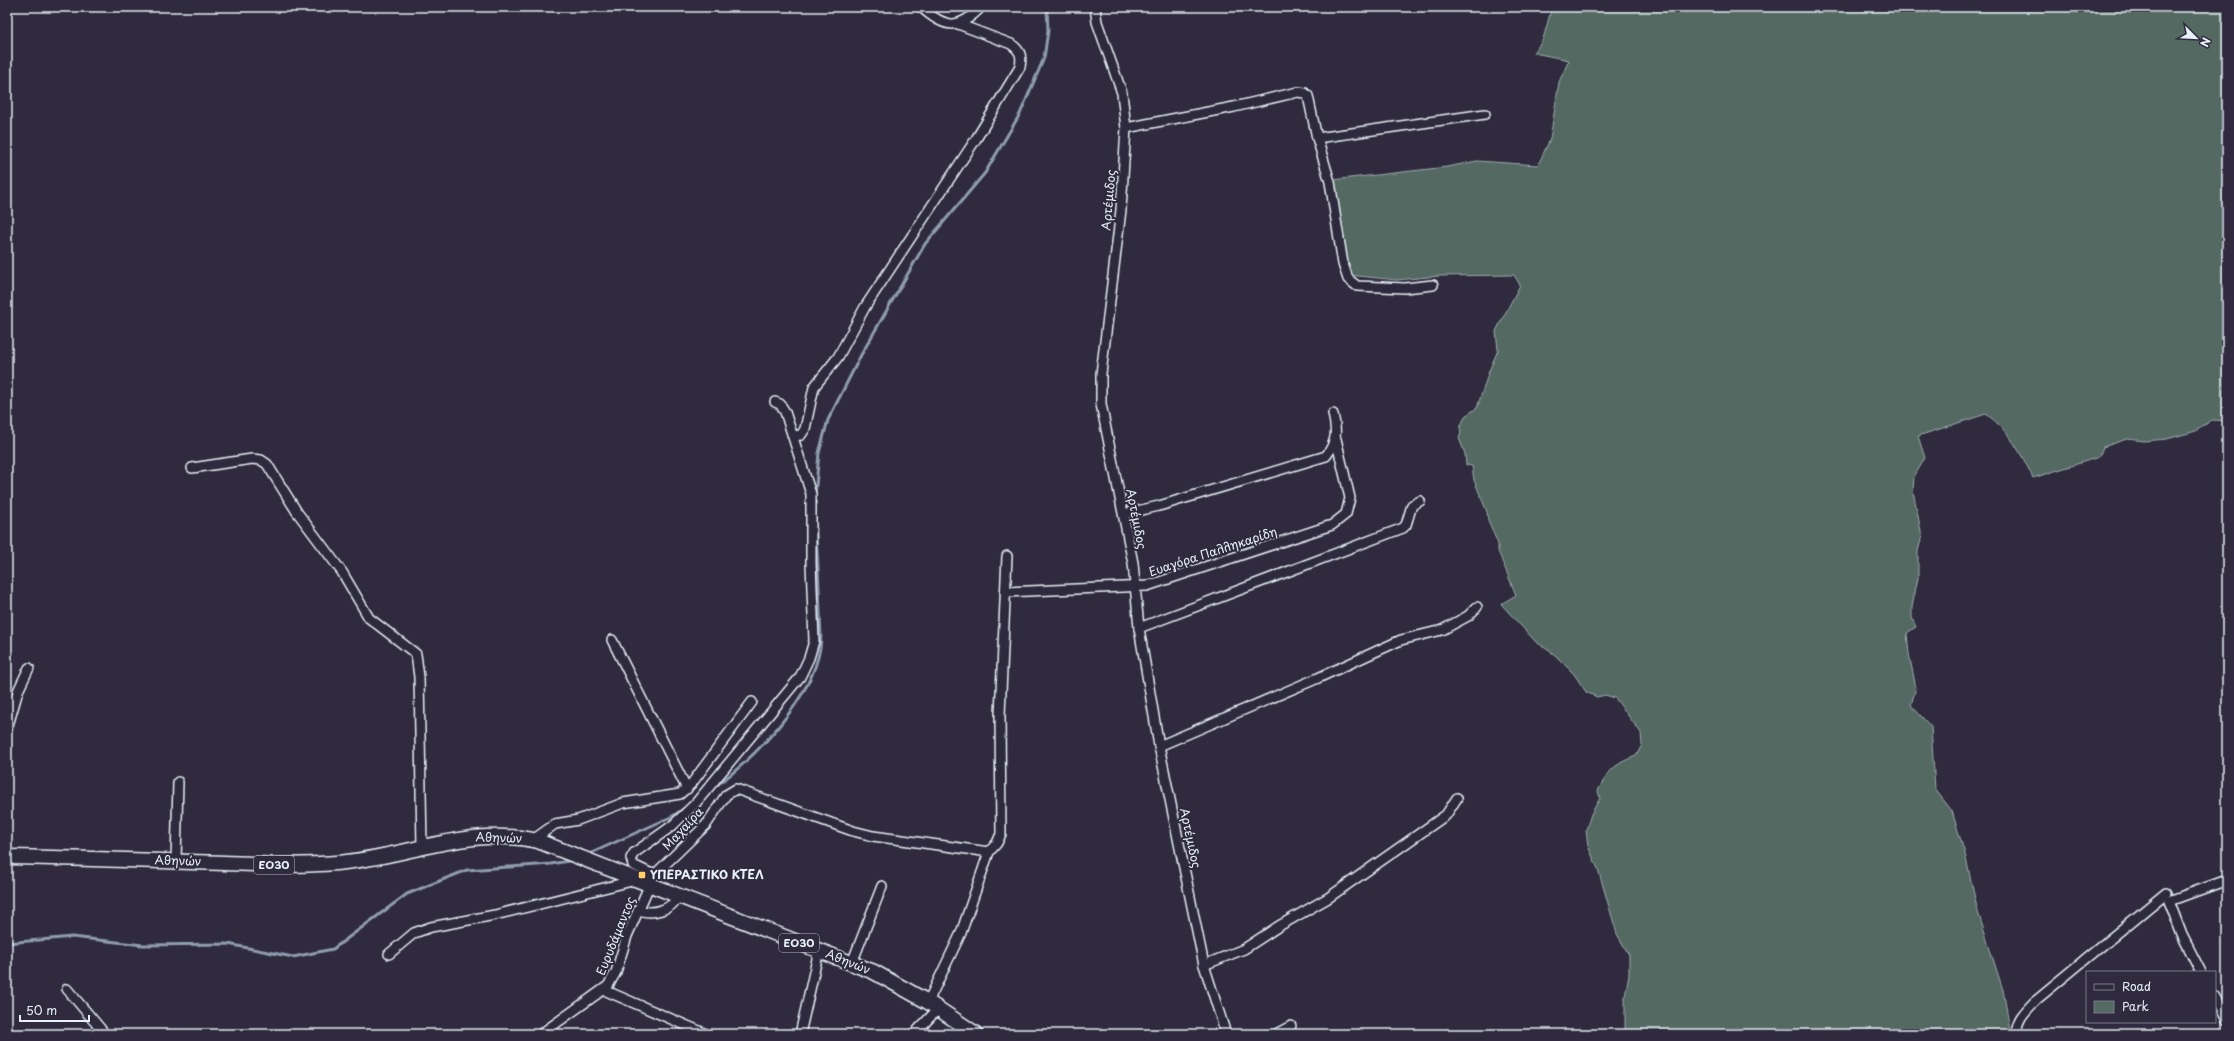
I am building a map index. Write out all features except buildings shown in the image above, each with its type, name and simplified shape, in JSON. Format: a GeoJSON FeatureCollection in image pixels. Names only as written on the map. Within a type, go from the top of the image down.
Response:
{"type":"FeatureCollection","features":[{"type":"Feature","properties":{"kind":"main road","name":"Αθηνών"},"geometry":{"type":"LineString","coordinates":[[7,857],[279,865],[336,863],[474,836],[514,837],[536,841],[612,870],[646,881],[678,897],[819,950],[891,980],[933,1005],[976,1034]]}},
{"type":"Feature","properties":{"kind":"street"},"geometry":{"type":"LineString","coordinates":[[793,436],[801,435],[805,429],[814,387],[838,357],[865,307],[972,146],[1020,67],[1021,54],[1015,46],[990,34],[958,24],[939,22],[921,7]]}},
{"type":"Feature","properties":{"kind":"street"},"geometry":{"type":"LineString","coordinates":[[958,24],[971,16],[981,7]]}},
{"type":"Feature","properties":{"kind":"street","name":"Αρτέμιδος"},"geometry":{"type":"LineString","coordinates":[[1095,8],[1097,22],[1122,93],[1126,128],[1121,210],[1103,343],[1100,390],[1104,419],[1124,514],[1136,588],[1139,628],[1159,746],[1204,965],[1226,1034]]}},
{"type":"Feature","properties":{"kind":"street"},"geometry":{"type":"LineString","coordinates":[[1126,128],[1303,92],[1308,96],[1317,138],[1330,182],[1343,264],[1348,280],[1357,286],[1405,288],[1433,286]]}},
{"type":"Feature","properties":{"kind":"street"},"geometry":{"type":"LineString","coordinates":[[1317,138],[1485,114]]}},
{"type":"Feature","properties":{"kind":"street"},"geometry":{"type":"LineString","coordinates":[[389,954],[414,933],[431,927],[495,915],[646,881],[633,865],[631,858],[634,853],[672,826],[694,804],[800,677],[809,658],[814,641],[811,563],[811,494],[785,412],[780,404],[775,402]]}},
{"type":"Feature","properties":{"kind":"street"},"geometry":{"type":"LineString","coordinates":[[1124,514],[1159,506],[1326,456],[1336,439],[1337,430],[1333,414]]}},
{"type":"Feature","properties":{"kind":"street","name":"Ευαγόρα Παλληκαρίδη"},"geometry":{"type":"LineString","coordinates":[[1005,592],[1136,588],[1162,582],[1332,525],[1342,519],[1346,514],[1350,498],[1336,439]]}},
{"type":"Feature","properties":{"kind":"street"},"geometry":{"type":"LineString","coordinates":[[192,468],[252,459],[261,460],[267,464],[297,512],[342,572],[365,613],[379,627],[416,654],[419,677],[422,847]]}},
{"type":"Feature","properties":{"kind":"street"},"geometry":{"type":"LineString","coordinates":[[1139,628],[1403,528],[1406,525],[1412,505],[1420,501]]}},
{"type":"Feature","properties":{"kind":"street"},"geometry":{"type":"LineString","coordinates":[[914,1034],[933,1005],[961,933],[989,852],[997,843],[1001,834],[1000,715],[1007,556]]}},
{"type":"Feature","properties":{"kind":"street"},"geometry":{"type":"LineString","coordinates":[[1159,746],[1318,678],[1401,640],[1442,630],[1468,616],[1477,607]]}},
{"type":"Feature","properties":{"kind":"street"},"geometry":{"type":"LineString","coordinates":[[612,640],[687,789]]}},
{"type":"Feature","properties":{"kind":"street"},"geometry":{"type":"LineString","coordinates":[[7,729],[18,691],[29,668]]}},
{"type":"Feature","properties":{"kind":"street"},"geometry":{"type":"LineString","coordinates":[[536,841],[555,824],[578,820],[623,803],[677,795],[687,789],[752,702]]}},
{"type":"Feature","properties":{"kind":"street"},"geometry":{"type":"LineString","coordinates":[[176,861],[178,782]]}},
{"type":"Feature","properties":{"kind":"street","name":"Μαχαίρα"},"geometry":{"type":"LineString","coordinates":[[646,881],[706,825],[726,795],[736,789],[853,831],[873,836],[989,852]]}},
{"type":"Feature","properties":{"kind":"street"},"geometry":{"type":"LineString","coordinates":[[1204,965],[1244,949],[1279,926],[1328,898],[1446,815],[1457,798]]}},
{"type":"Feature","properties":{"kind":"street"},"geometry":{"type":"LineString","coordinates":[[2017,1034],[2016,1028],[2021,1017],[2037,999],[2168,897],[2227,880]]}},
{"type":"Feature","properties":{"kind":"street","name":"Ευρυδάμαντος"},"geometry":{"type":"LineString","coordinates":[[541,1034],[604,990],[616,972],[627,936],[639,910],[646,881]]}},
{"type":"Feature","properties":{"kind":"street"},"geometry":{"type":"LineString","coordinates":[[852,963],[882,886]]}},
{"type":"Feature","properties":{"kind":"street"},"geometry":{"type":"LineString","coordinates":[[639,910],[648,912],[662,909],[672,905],[678,897]]}},
{"type":"Feature","properties":{"kind":"street"},"geometry":{"type":"LineString","coordinates":[[2168,897],[2182,935],[2200,971]]}},
{"type":"Feature","properties":{"kind":"street"},"geometry":{"type":"LineString","coordinates":[[800,1034],[819,950]]}},
{"type":"Feature","properties":{"kind":"street"},"geometry":{"type":"LineString","coordinates":[[67,989],[105,1034]]}},
{"type":"Feature","properties":{"kind":"street"},"geometry":{"type":"LineString","coordinates":[[604,990],[706,1034]]}},
{"type":"Feature","properties":{"kind":"street"},"geometry":{"type":"LineString","coordinates":[[2216,1000],[2227,1020]]}},
{"type":"Feature","properties":{"kind":"street"},"geometry":{"type":"LineString","coordinates":[[1276,1034],[1291,1026]]}},
{"type":"Feature","properties":{"kind":"green space"},"geometry":{"type":"Polygon","coordinates":[[[1552,7],[2227,7],[2227,421],[2212,420],[2196,431],[2167,439],[2144,441],[2127,439],[2103,447],[2099,457],[2033,478],[2014,443],[2001,427],[1986,414],[1918,436],[1925,458],[1914,477],[1913,491],[1922,536],[1918,551],[1918,578],[1912,607],[1912,618],[1916,627],[1907,633],[1909,654],[1916,688],[1911,705],[1931,727],[1935,789],[1952,811],[1965,854],[1978,912],[2003,990],[2011,1034],[1625,1034],[1625,996],[1629,975],[1629,955],[1617,934],[1598,869],[1588,846],[1586,830],[1591,814],[1600,798],[1598,791],[1612,769],[1622,762],[1636,756],[1642,745],[1641,733],[1615,698],[1605,695],[1597,697],[1586,692],[1574,674],[1555,655],[1535,641],[1501,604],[1516,595],[1498,551],[1498,544],[1474,480],[1472,466],[1466,465],[1465,454],[1459,438],[1461,433],[1460,428],[1465,416],[1477,408],[1489,371],[1498,350],[1496,331],[1520,285],[1514,275],[1439,276],[1397,280],[1348,275],[1332,180],[1447,167],[1477,161],[1538,165],[1550,139],[1559,82],[1569,60],[1534,53],[1543,39],[1552,7]]]}},
{"type":"Feature","properties":{"kind":"waterway"},"geometry":{"type":"LineString","coordinates":[[815,496],[819,453],[828,420],[861,355],[925,244],[985,173],[1020,114],[1044,58],[1048,31],[1047,7]]}},
{"type":"Feature","properties":{"kind":"waterway"},"geometry":{"type":"LineString","coordinates":[[713,788],[746,761],[779,726],[806,687],[815,667],[820,648],[821,635],[815,517]]}},
{"type":"Feature","properties":{"kind":"waterway"},"geometry":{"type":"LineString","coordinates":[[587,855],[673,816],[686,807]]}},
{"type":"Feature","properties":{"kind":"waterway"},"geometry":{"type":"LineString","coordinates":[[7,943],[72,937],[143,945],[228,944],[293,957],[333,949],[407,894],[467,870],[551,864],[574,860]]}},
{"type":"Feature","properties":{"kind":"place","name":"ΥΠΕΡΑΣΤΙΚΟ ΚΤΕΛ"},"geometry":{"type":"Point","coordinates":[642,875]}}]}
